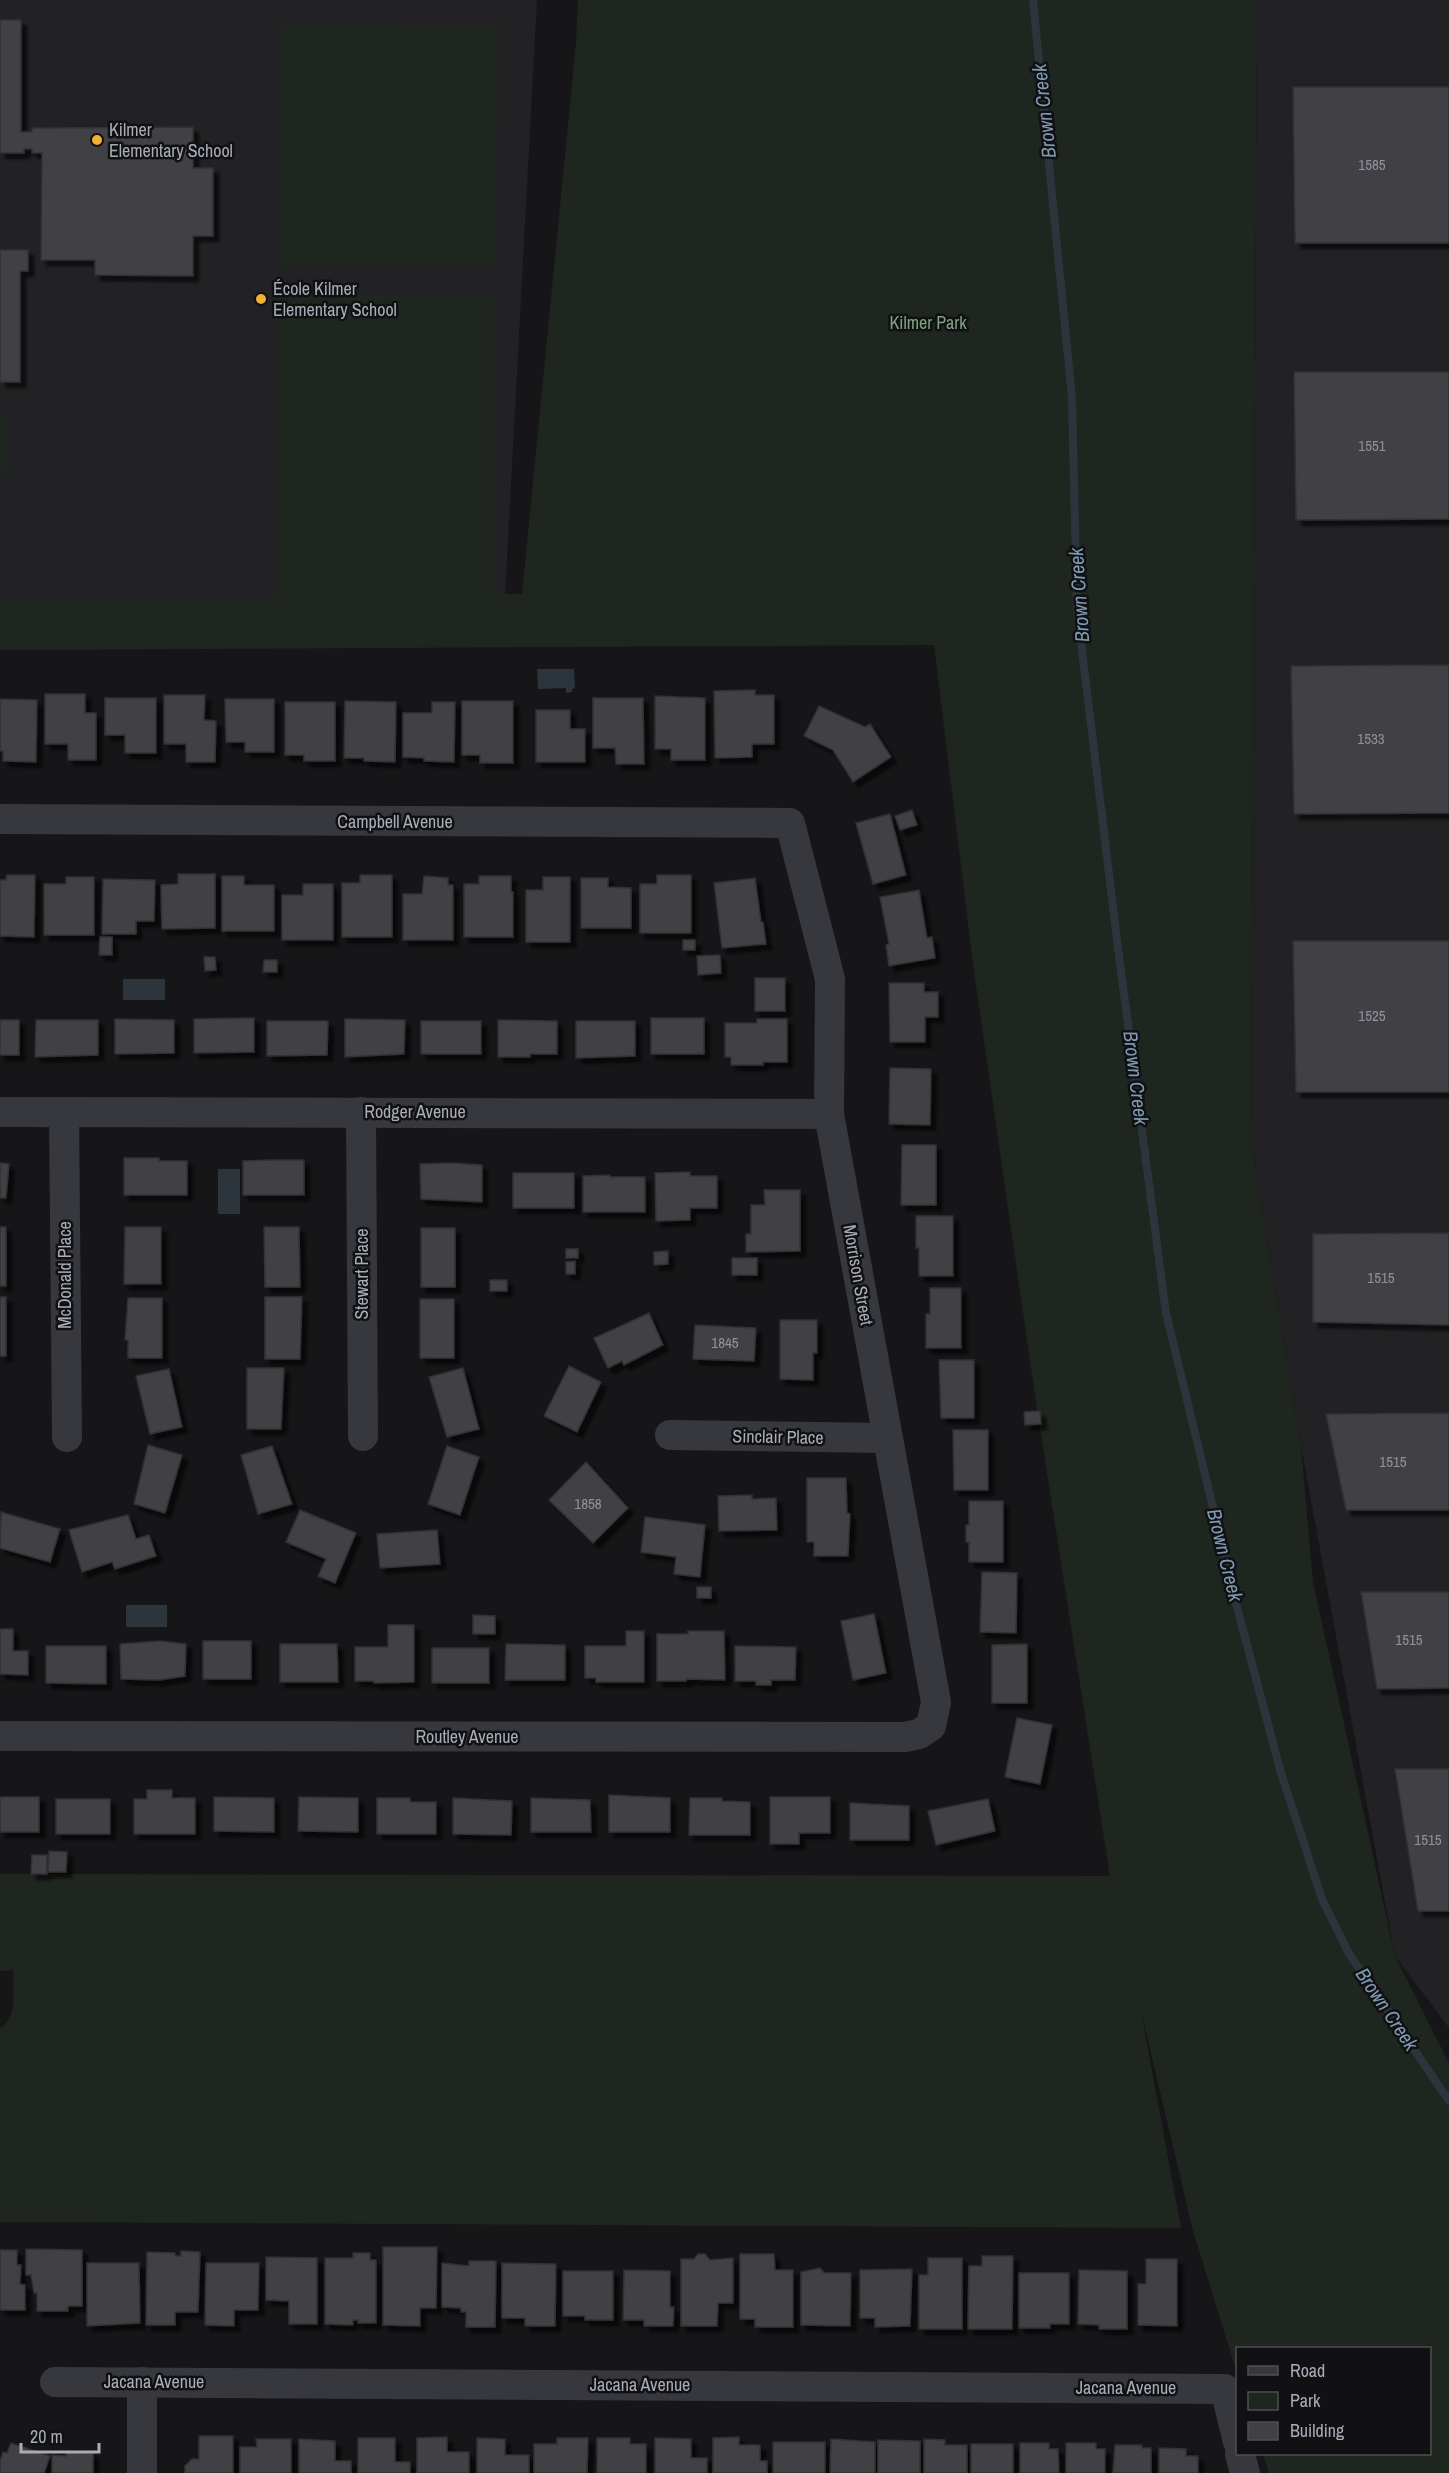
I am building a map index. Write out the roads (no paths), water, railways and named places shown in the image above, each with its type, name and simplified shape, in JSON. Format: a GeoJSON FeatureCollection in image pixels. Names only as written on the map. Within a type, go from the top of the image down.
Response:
{"type":"FeatureCollection","features":[{"type":"Feature","properties":{"kind":"street","name":"Campbell Avenue"},"geometry":{"type":"LineString","coordinates":[[0,819],[790,824]]}},
{"type":"Feature","properties":{"kind":"street","name":"Morrison Street"},"geometry":{"type":"LineString","coordinates":[[790,824],[830,979],[829,1114],[887,1438],[936,1693],[936,1711],[931,1726]]}},
{"type":"Feature","properties":{"kind":"street","name":"Rodger Avenue"},"geometry":{"type":"LineString","coordinates":[[0,1112],[829,1114]]}},
{"type":"Feature","properties":{"kind":"street","name":"McDonald Place"},"geometry":{"type":"LineString","coordinates":[[64,1112],[67,1437]]}},
{"type":"Feature","properties":{"kind":"street","name":"Stewart Place"},"geometry":{"type":"LineString","coordinates":[[361,1112],[363,1436]]}},
{"type":"Feature","properties":{"kind":"street","name":"Sinclair Place"},"geometry":{"type":"LineString","coordinates":[[670,1435],[887,1438]]}},
{"type":"Feature","properties":{"kind":"street","name":"Routley Avenue"},"geometry":{"type":"LineString","coordinates":[[0,1736],[885,1738],[913,1736],[931,1726]]}},
{"type":"Feature","properties":{"kind":"street","name":"Jacana Avenue"},"geometry":{"type":"LineString","coordinates":[[55,2382],[1226,2389],[1236,2433]]}},
{"type":"Feature","properties":{"kind":"street"},"geometry":{"type":"LineString","coordinates":[[141,2473],[142,2382]]}},
{"type":"Feature","properties":{"kind":"street"},"geometry":{"type":"LineString","coordinates":[[1240,2455],[1245,2473]]}},
{"type":"Feature","properties":{"kind":"waterway","name":"Brown Creek"},"geometry":{"type":"LineString","coordinates":[[1033,0],[1072,398],[1077,609],[1118,948],[1166,1313],[1238,1611],[1281,1773],[1322,1899],[1348,1952],[1449,2101]]}},
{"type":"Feature","properties":{"kind":"place","name":"Kilmer Elementary School"},"geometry":{"type":"Point","coordinates":[97,140]}},
{"type":"Feature","properties":{"kind":"place","name":"École Kilmer Elementary School"},"geometry":{"type":"Point","coordinates":[261,299]}},
{"type":"Feature","properties":{"kind":"park label","name":"Kilmer Park"},"geometry":{"type":"Point","coordinates":[928,323]}}]}
